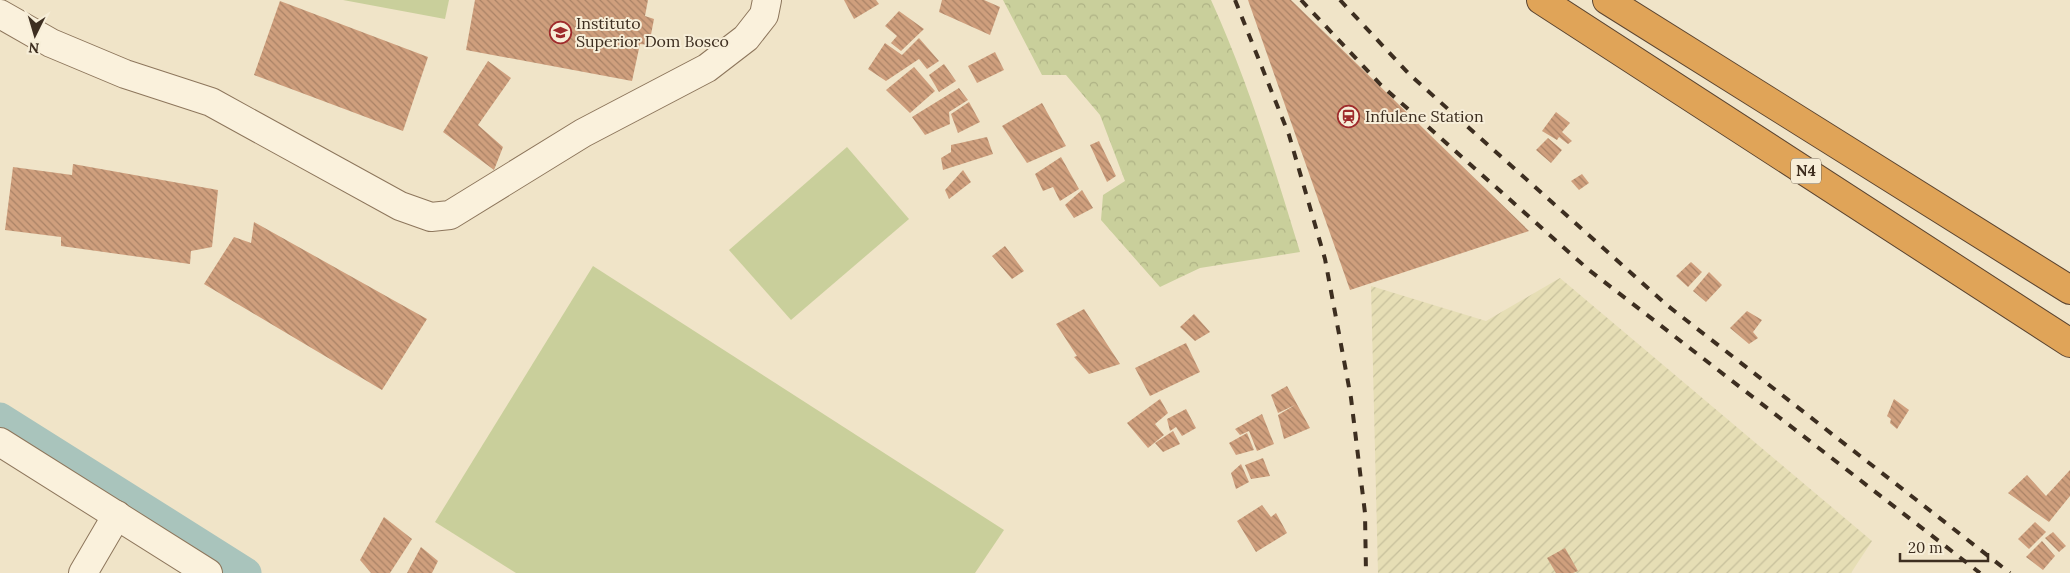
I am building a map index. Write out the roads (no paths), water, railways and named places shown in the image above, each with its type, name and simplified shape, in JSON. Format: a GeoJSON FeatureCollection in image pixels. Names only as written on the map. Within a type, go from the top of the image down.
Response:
{"type":"FeatureCollection","features":[{"type":"Feature","properties":{"kind":"highway","name":"N4"},"geometry":{"type":"LineString","coordinates":[[1542,0],[2070,343]]}},
{"type":"Feature","properties":{"kind":"highway","name":"N4"},"geometry":{"type":"LineString","coordinates":[[1607,0],[2070,290]]}},
{"type":"Feature","properties":{"kind":"street"},"geometry":{"type":"LineString","coordinates":[[0,14],[51,43],[125,74],[211,102],[400,206],[431,217],[450,215],[583,133],[707,68],[746,38],[764,15],[767,0]]}},
{"type":"Feature","properties":{"kind":"street"},"geometry":{"type":"LineString","coordinates":[[0,442],[208,573]]}},
{"type":"Feature","properties":{"kind":"street"},"geometry":{"type":"LineString","coordinates":[[83,573],[117,515]]}},
{"type":"Feature","properties":{"kind":"waterway"},"geometry":{"type":"LineString","coordinates":[[0,418],[246,573]]}},
{"type":"Feature","properties":{"kind":"railway"},"geometry":{"type":"LineString","coordinates":[[1235,0],[1289,135],[1325,259],[1351,398],[1365,513],[1366,573]]}},
{"type":"Feature","properties":{"kind":"railway"},"geometry":{"type":"LineString","coordinates":[[1301,0],[1381,85],[1589,270],[1980,573]]}},
{"type":"Feature","properties":{"kind":"railway"},"geometry":{"type":"LineString","coordinates":[[1340,0],[1410,75],[1668,306],[2010,573]]}},
{"type":"Feature","properties":{"kind":"place","name":"Instituto Superior Dom Bosco"},"geometry":{"type":"Point","coordinates":[560,32]}},
{"type":"Feature","properties":{"kind":"place","name":"Infulene Station"},"geometry":{"type":"Point","coordinates":[1349,116]}}]}
